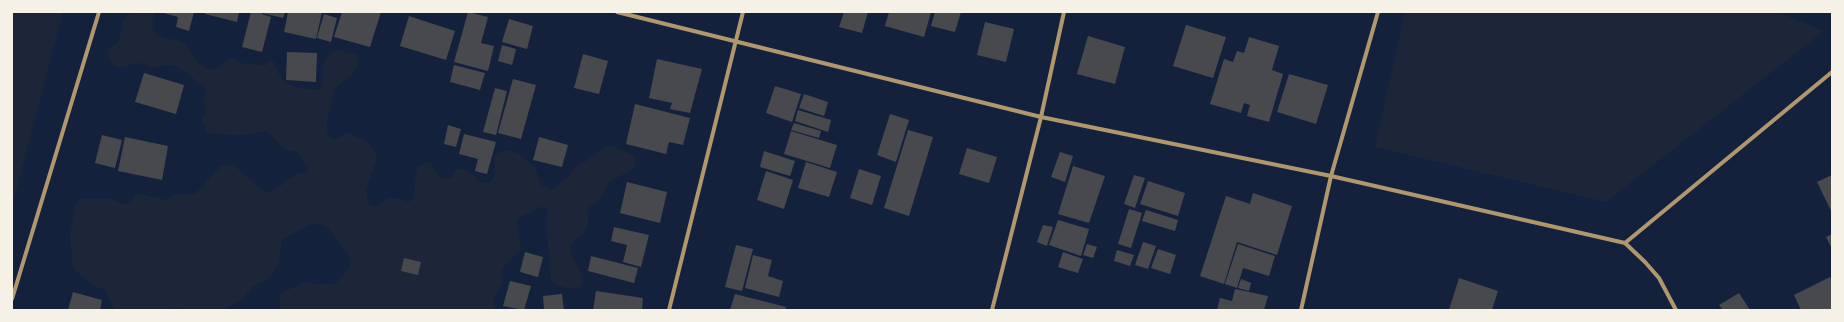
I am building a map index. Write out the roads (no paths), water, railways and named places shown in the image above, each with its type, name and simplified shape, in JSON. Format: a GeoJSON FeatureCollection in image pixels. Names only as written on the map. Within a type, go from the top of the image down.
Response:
{"type":"FeatureCollection","features":[{"type":"Feature","properties":{"kind":"street"},"geometry":{"type":"LineString","coordinates":[[12,299],[99,12]]}},
{"type":"Feature","properties":{"kind":"street"},"geometry":{"type":"LineString","coordinates":[[617,12],[736,40],[1041,117],[1331,176],[1625,242],[1646,262],[1659,278],[1676,310]]}},
{"type":"Feature","properties":{"kind":"street"},"geometry":{"type":"LineString","coordinates":[[669,310],[743,12]]}},
{"type":"Feature","properties":{"kind":"street"},"geometry":{"type":"LineString","coordinates":[[992,310],[1041,117],[1064,12]]}},
{"type":"Feature","properties":{"kind":"street"},"geometry":{"type":"LineString","coordinates":[[1301,310],[1331,176],[1378,12]]}},
{"type":"Feature","properties":{"kind":"street"},"geometry":{"type":"LineString","coordinates":[[1625,242],[1832,72]]}}]}
